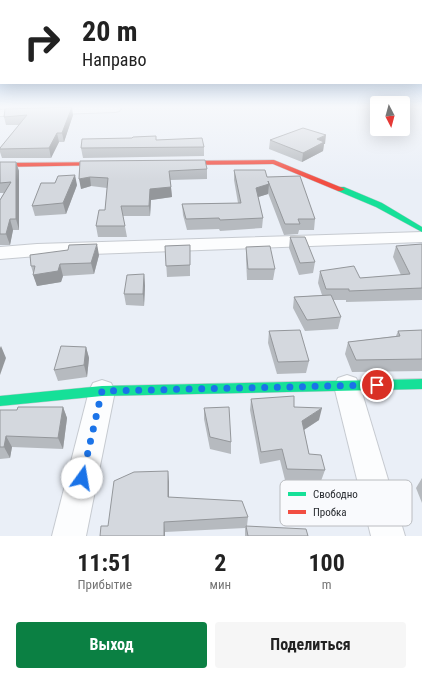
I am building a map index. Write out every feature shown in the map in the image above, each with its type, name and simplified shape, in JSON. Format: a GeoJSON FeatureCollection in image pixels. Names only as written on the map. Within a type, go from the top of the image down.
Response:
{"type":"FeatureCollection","features":[{"type":"Feature","properties":{"kind":"street"},"geometry":{"type":"LineString","coordinates":[[164,163],[274,162],[379,205],[422,230]]}},
{"type":"Feature","properties":{"kind":"street"},"geometry":{"type":"LineString","coordinates":[[0,165],[118,164]]}},
{"type":"Feature","properties":{"kind":"street"},"geometry":{"type":"LineString","coordinates":[[0,253],[45,250],[422,237]]}},
{"type":"Feature","properties":{"kind":"street"},"geometry":{"type":"LineString","coordinates":[[0,401],[102,391],[422,384]]}},
{"type":"Feature","properties":{"kind":"street"},"geometry":{"type":"LineString","coordinates":[[347,386],[373,480]]}},
{"type":"Feature","properties":{"kind":"street"},"geometry":{"type":"LineString","coordinates":[[69,536],[102,391]]}},
{"type":"Feature","properties":{"kind":"street"},"geometry":{"type":"LineString","coordinates":[[385,526],[388,536]]}},
{"type":"Feature","properties":{"kind":"building"},"geometry":{"type":"Polygon","coordinates":[[[14,131],[63,131],[62,133],[57,133],[49,148],[0,148],[14,131]]]}},
{"type":"Feature","properties":{"kind":"building"},"geometry":{"type":"Polygon","coordinates":[[[295,131],[313,131],[326,135],[317,139],[324,142],[303,153],[270,140],[295,131]]]}},
{"type":"Feature","properties":{"kind":"building"},"geometry":{"type":"Polygon","coordinates":[[[156,136],[156,140],[202,138],[204,147],[81,148],[82,139],[156,136]]]}},
{"type":"Feature","properties":{"kind":"building"},"geometry":{"type":"Polygon","coordinates":[[[205,160],[207,169],[169,171],[171,187],[150,189],[149,206],[121,206],[125,226],[96,226],[99,210],[105,210],[108,178],[90,177],[79,179],[80,161],[205,160]]]}},
{"type":"Feature","properties":{"kind":"building"},"geometry":{"type":"Polygon","coordinates":[[[0,162],[16,162],[16,219],[10,219],[6,234],[0,234],[0,200],[11,182],[0,183],[0,162]]]}},
{"type":"Feature","properties":{"kind":"building"},"geometry":{"type":"Polygon","coordinates":[[[234,170],[265,170],[267,177],[300,176],[315,219],[298,219],[300,224],[285,224],[268,181],[269,184],[256,188],[263,218],[220,220],[219,218],[186,219],[182,204],[241,203],[234,170]]]}},
{"type":"Feature","properties":{"kind":"building"},"geometry":{"type":"Polygon","coordinates":[[[75,175],[63,203],[32,206],[41,183],[55,183],[58,176],[75,175]]]}},
{"type":"Feature","properties":{"kind":"building"},"geometry":{"type":"Polygon","coordinates":[[[290,237],[305,237],[315,262],[300,263],[290,237]]]}},
{"type":"Feature","properties":{"kind":"building"},"geometry":{"type":"Polygon","coordinates":[[[97,244],[91,263],[60,264],[58,271],[33,275],[35,266],[31,266],[30,255],[68,250],[69,245],[97,244]]]}},
{"type":"Feature","properties":{"kind":"building"},"geometry":{"type":"Polygon","coordinates":[[[422,244],[422,288],[349,291],[349,289],[326,289],[320,271],[354,266],[360,278],[410,274],[396,246],[422,244]]]}},
{"type":"Feature","properties":{"kind":"building"},"geometry":{"type":"Polygon","coordinates":[[[190,245],[190,265],[166,266],[165,246],[190,245]]]}},
{"type":"Feature","properties":{"kind":"building"},"geometry":{"type":"Polygon","coordinates":[[[270,246],[275,269],[248,269],[246,247],[270,246]]]}},
{"type":"Feature","properties":{"kind":"building"},"geometry":{"type":"Polygon","coordinates":[[[144,274],[143,294],[124,294],[127,275],[144,274]]]}},
{"type":"Feature","properties":{"kind":"building"},"geometry":{"type":"Polygon","coordinates":[[[331,295],[341,317],[307,320],[294,297],[331,295]]]}},
{"type":"Feature","properties":{"kind":"building"},"geometry":{"type":"Polygon","coordinates":[[[300,330],[309,361],[278,362],[269,331],[300,330]]]}},
{"type":"Feature","properties":{"kind":"building"},"geometry":{"type":"Polygon","coordinates":[[[422,330],[422,359],[356,360],[348,342],[400,336],[398,331],[422,330]]]}},
{"type":"Feature","properties":{"kind":"building"},"geometry":{"type":"Polygon","coordinates":[[[61,346],[86,347],[84,365],[54,370],[61,346]]]}},
{"type":"Feature","properties":{"kind":"building"},"geometry":{"type":"Polygon","coordinates":[[[294,396],[294,407],[322,408],[302,421],[309,454],[321,455],[325,470],[287,469],[282,449],[261,452],[251,399],[294,396]]]}},
{"type":"Feature","properties":{"kind":"building"},"geometry":{"type":"Polygon","coordinates":[[[18,407],[63,407],[58,438],[6,436],[4,447],[0,447],[0,410],[17,410],[18,407]]]}},
{"type":"Feature","properties":{"kind":"building"},"geometry":{"type":"Polygon","coordinates":[[[229,407],[231,442],[210,437],[204,408],[229,407]]]}},
{"type":"Feature","properties":{"kind":"building"},"geometry":{"type":"Polygon","coordinates":[[[168,471],[168,497],[242,501],[248,517],[164,522],[164,536],[100,536],[101,526],[108,526],[114,481],[134,472],[168,471]]]}},
{"type":"Feature","properties":{"kind":"building"},"geometry":{"type":"Polygon","coordinates":[[[246,526],[306,529],[308,536],[248,536],[246,526]]]}},
{"type":"Feature","properties":{"kind":"traffic: fast"},"geometry":{"type":"LineString","coordinates":[[341,189],[379,205],[422,230]]}},
{"type":"Feature","properties":{"kind":"traffic: fast"},"geometry":{"type":"LineString","coordinates":[[0,401],[102,391],[422,384]]}},
{"type":"Feature","properties":{"kind":"traffic: jam"},"geometry":{"type":"LineString","coordinates":[[175,163],[274,162],[341,189]]}},
{"type":"Feature","properties":{"kind":"traffic: jam"},"geometry":{"type":"LineString","coordinates":[[0,165],[109,164]]}},
{"type":"Feature","properties":{"kind":"route"},"geometry":{"type":"LineString","coordinates":[[82,478],[102,391],[377,385]]}}]}
